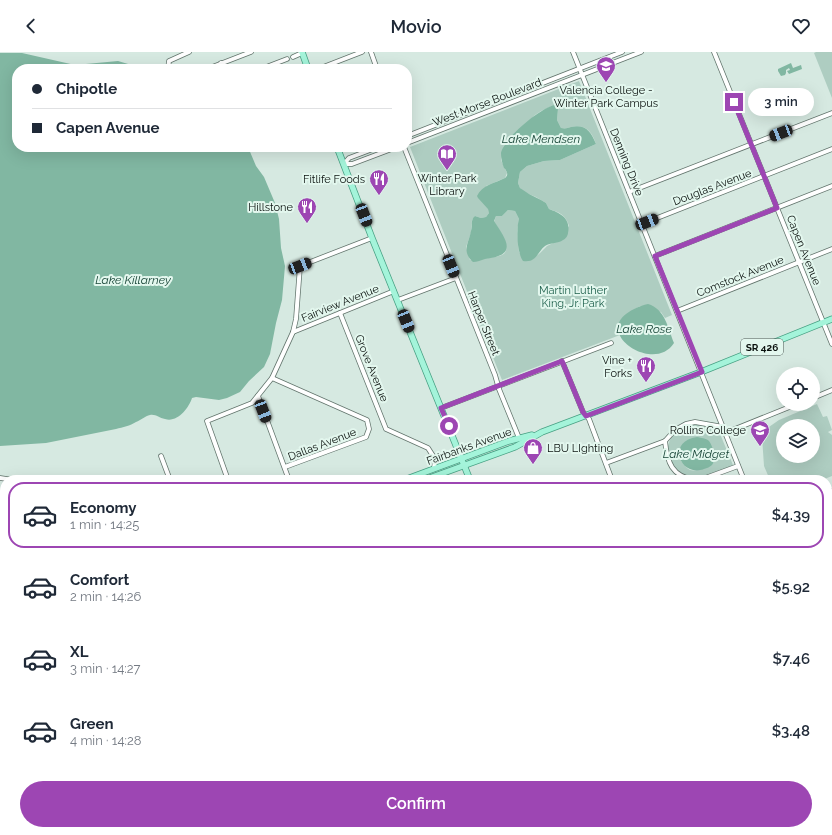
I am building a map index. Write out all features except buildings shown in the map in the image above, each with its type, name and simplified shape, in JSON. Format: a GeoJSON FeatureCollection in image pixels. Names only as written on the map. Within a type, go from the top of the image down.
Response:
{"type":"FeatureCollection","features":[{"type":"Feature","properties":{"kind":"main road"},"geometry":{"type":"LineString","coordinates":[[302,52],[306,64]]}},
{"type":"Feature","properties":{"kind":"main road"},"geometry":{"type":"LineString","coordinates":[[339,152],[372,238],[468,475]]}},
{"type":"Feature","properties":{"kind":"main road","name":"Fairbanks Avenue"},"geometry":{"type":"LineString","coordinates":[[418,475],[519,438],[542,432],[586,416],[832,320]]}},
{"type":"Feature","properties":{"kind":"main road","name":"Fairbanks Avenue"},"geometry":{"type":"LineString","coordinates":[[437,475],[515,447],[542,432]]}},
{"type":"Feature","properties":{"kind":"street"},"geometry":{"type":"LineString","coordinates":[[169,64],[169,61],[189,52]]}},
{"type":"Feature","properties":{"kind":"street"},"geometry":{"type":"LineString","coordinates":[[221,63],[251,52]]}},
{"type":"Feature","properties":{"kind":"street"},"geometry":{"type":"LineString","coordinates":[[293,57],[302,52]]}},
{"type":"Feature","properties":{"kind":"street"},"geometry":{"type":"LineString","coordinates":[[331,64],[362,52]]}},
{"type":"Feature","properties":{"kind":"street"},"geometry":{"type":"LineString","coordinates":[[371,52],[375,64]]}},
{"type":"Feature","properties":{"kind":"street","name":"Denning Drive"},"geometry":{"type":"LineString","coordinates":[[573,52],[742,475]]}},
{"type":"Feature","properties":{"kind":"street","name":"West Morse Boulevard"},"geometry":{"type":"LineString","coordinates":[[412,134],[622,52]]}},
{"type":"Feature","properties":{"kind":"street","name":"West Morse Boulevard"},"geometry":{"type":"LineString","coordinates":[[412,141],[641,52]]}},
{"type":"Feature","properties":{"kind":"street","name":"Capen Avenue"},"geometry":{"type":"LineString","coordinates":[[714,52],[832,344]]}},
{"type":"Feature","properties":{"kind":"street"},"geometry":{"type":"LineString","coordinates":[[274,64],[287,59]]}},
{"type":"Feature","properties":{"kind":"street"},"geometry":{"type":"LineString","coordinates":[[504,98],[506,104]]}},
{"type":"Feature","properties":{"kind":"street"},"geometry":{"type":"LineString","coordinates":[[629,192],[832,113]]}},
{"type":"Feature","properties":{"kind":"street","name":"Douglas Avenue"},"geometry":{"type":"LineString","coordinates":[[642,224],[832,149]]}},
{"type":"Feature","properties":{"kind":"street"},"geometry":{"type":"LineString","coordinates":[[344,164],[349,158],[365,152]]}},
{"type":"Feature","properties":{"kind":"street"},"geometry":{"type":"LineString","coordinates":[[344,164],[352,164],[384,152]]}},
{"type":"Feature","properties":{"kind":"street","name":"Harper Street"},"geometry":{"type":"LineString","coordinates":[[406,152],[519,438]]}},
{"type":"Feature","properties":{"kind":"street"},"geometry":{"type":"LineString","coordinates":[[655,256],[832,186]]}},
{"type":"Feature","properties":{"kind":"street"},"geometry":{"type":"LineString","coordinates":[[226,475],[207,421],[252,403],[272,378],[293,332],[296,319],[300,266],[372,238]]}},
{"type":"Feature","properties":{"kind":"street","name":"Comstock Avenue"},"geometry":{"type":"LineString","coordinates":[[677,311],[832,249]]}},
{"type":"Feature","properties":{"kind":"street"},"geometry":{"type":"LineString","coordinates":[[398,300],[456,278]]}},
{"type":"Feature","properties":{"kind":"street","name":"Fairview Avenue"},"geometry":{"type":"LineString","coordinates":[[293,332],[394,291]]}},
{"type":"Feature","properties":{"kind":"street","name":"Grove Avenue"},"geometry":{"type":"LineString","coordinates":[[340,313],[386,429],[428,448],[435,459],[434,469]]}},
{"type":"Feature","properties":{"kind":"street"},"geometry":{"type":"LineString","coordinates":[[441,408],[611,343]]}},
{"type":"Feature","properties":{"kind":"street"},"geometry":{"type":"LineString","coordinates":[[562,361],[583,412],[589,419],[610,475]]}},
{"type":"Feature","properties":{"kind":"street","name":"Dallas Avenue"},"geometry":{"type":"LineString","coordinates":[[272,378],[367,420],[369,429],[366,437],[285,467]]}},
{"type":"Feature","properties":{"kind":"street"},"geometry":{"type":"LineString","coordinates":[[820,395],[832,390]]}},
{"type":"Feature","properties":{"kind":"street"},"geometry":{"type":"LineString","coordinates":[[258,396],[287,475]]}},
{"type":"Feature","properties":{"kind":"street"},"geometry":{"type":"LineString","coordinates":[[725,433],[780,411]]}},
{"type":"Feature","properties":{"kind":"street"},"geometry":{"type":"LineString","coordinates":[[606,463],[665,441],[675,430],[686,424],[694,422],[723,427]]}},
{"type":"Feature","properties":{"kind":"street"},"geometry":{"type":"LineString","coordinates":[[665,441],[669,462],[678,475]]}},
{"type":"Feature","properties":{"kind":"street"},"geometry":{"type":"LineString","coordinates":[[161,456],[168,475]]}},
{"type":"Feature","properties":{"kind":"street"},"geometry":{"type":"LineString","coordinates":[[714,475],[738,466]]}},
{"type":"Feature","properties":{"kind":"green space"},"geometry":{"type":"Polygon","coordinates":[[[832,52],[832,98],[814,53],[832,52]]]}},
{"type":"Feature","properties":{"kind":"green space","name":"Martin Luther King, Jr. Park"},"geometry":{"type":"Polygon","coordinates":[[[579,81],[672,315],[665,318],[661,312],[640,306],[623,317],[618,329],[620,335],[502,380],[412,152],[412,146],[579,81]],[[552,106],[541,111],[504,145],[501,160],[507,173],[505,178],[486,186],[489,213],[486,217],[481,218],[475,216],[472,220],[471,233],[466,247],[470,260],[502,255],[505,252],[506,244],[504,238],[494,222],[496,216],[502,216],[508,210],[515,211],[519,219],[517,231],[519,252],[525,261],[533,259],[547,246],[555,242],[569,226],[562,214],[549,209],[546,203],[524,192],[518,183],[520,172],[527,166],[544,161],[560,160],[596,144],[593,136],[588,130],[576,126],[561,128],[557,120],[558,109],[552,106]]]}},
{"type":"Feature","properties":{"kind":"green space"},"geometry":{"type":"Polygon","coordinates":[[[820,410],[823,417],[827,416],[832,430],[828,432],[832,435],[832,475],[768,475],[764,466],[762,437],[766,429],[776,422],[776,463],[820,463],[820,419],[781,419],[800,411],[820,410]]]}},
{"type":"Feature","properties":{"kind":"green space"},"geometry":{"type":"Polygon","coordinates":[[[695,424],[718,429],[733,465],[710,475],[685,475],[682,473],[673,464],[668,452],[668,446],[672,437],[684,428],[695,424]],[[709,442],[681,461],[690,470],[696,470],[708,467],[714,463],[714,453],[709,442]]]}},
{"type":"Feature","properties":{"kind":"water","name":"Lake Killarney"},"geometry":{"type":"Polygon","coordinates":[[[0,53],[22,53],[71,64],[12,64],[12,152],[250,152],[256,166],[264,177],[275,203],[279,219],[281,248],[285,266],[282,300],[270,354],[264,367],[240,392],[219,400],[196,397],[192,398],[182,414],[174,419],[169,420],[150,415],[116,429],[46,443],[0,446],[0,53]]]}},
{"type":"Feature","properties":{"kind":"water","name":"Lake Killarney"},"geometry":{"type":"Polygon","coordinates":[[[118,61],[128,64],[86,64],[118,61]]]}},
{"type":"Feature","properties":{"kind":"water"},"geometry":{"type":"Polygon","coordinates":[[[791,63],[793,68],[801,65],[802,69],[789,74],[787,71],[790,70],[789,68],[786,70],[785,75],[781,76],[778,69],[791,63]]]}},
{"type":"Feature","properties":{"kind":"water","name":"Lake Mendsen"},"geometry":{"type":"Polygon","coordinates":[[[555,105],[558,109],[557,120],[561,128],[576,126],[584,128],[590,133],[596,144],[560,160],[544,161],[527,166],[520,172],[518,183],[520,188],[546,203],[549,209],[561,214],[564,217],[568,223],[567,236],[565,239],[557,243],[550,244],[542,248],[534,259],[523,261],[519,252],[519,219],[515,211],[508,210],[502,216],[496,216],[494,221],[506,241],[506,250],[502,254],[495,257],[473,262],[467,254],[467,247],[473,219],[475,216],[481,218],[486,217],[489,213],[488,209],[477,196],[479,192],[485,187],[507,176],[507,172],[502,162],[501,153],[515,132],[548,107],[555,105]]]}},
{"type":"Feature","properties":{"kind":"water","name":"Lake Rose"},"geometry":{"type":"Polygon","coordinates":[[[648,304],[654,306],[662,315],[668,325],[674,343],[665,351],[654,354],[643,353],[632,348],[623,341],[619,332],[619,323],[626,314],[636,308],[648,304]]]}},
{"type":"Feature","properties":{"kind":"water","name":"Lake Midget"},"geometry":{"type":"Polygon","coordinates":[[[697,437],[709,441],[713,449],[714,460],[712,465],[709,467],[696,470],[688,468],[683,464],[679,451],[687,440],[697,437]]]}},
{"type":"Feature","properties":{"kind":"place","name":"Valencia College - Winter Park Campus"},"geometry":{"type":"Point","coordinates":[606,83]}},
{"type":"Feature","properties":{"kind":"place","name":"Winter Park Library"},"geometry":{"type":"Point","coordinates":[447,171]}},
{"type":"Feature","properties":{"kind":"place","name":"Fitlife Foods"},"geometry":{"type":"Point","coordinates":[379,196]}},
{"type":"Feature","properties":{"kind":"place","name":"Hillstone"},"geometry":{"type":"Point","coordinates":[307,224]}},
{"type":"Feature","properties":{"kind":"place","name":"Vine + Forks"},"geometry":{"type":"Point","coordinates":[646,383]}},
{"type":"Feature","properties":{"kind":"place","name":"Rollins College"},"geometry":{"type":"Point","coordinates":[760,447]}},
{"type":"Feature","properties":{"kind":"place","name":"LBU LIghting"},"geometry":{"type":"Point","coordinates":[533,465]}},
{"type":"Feature","properties":{"kind":"route"},"geometry":{"type":"LineString","coordinates":[[449,426],[441,408],[562,361],[586,416],[702,372],[655,256],[777,208],[734,102]]}}]}
